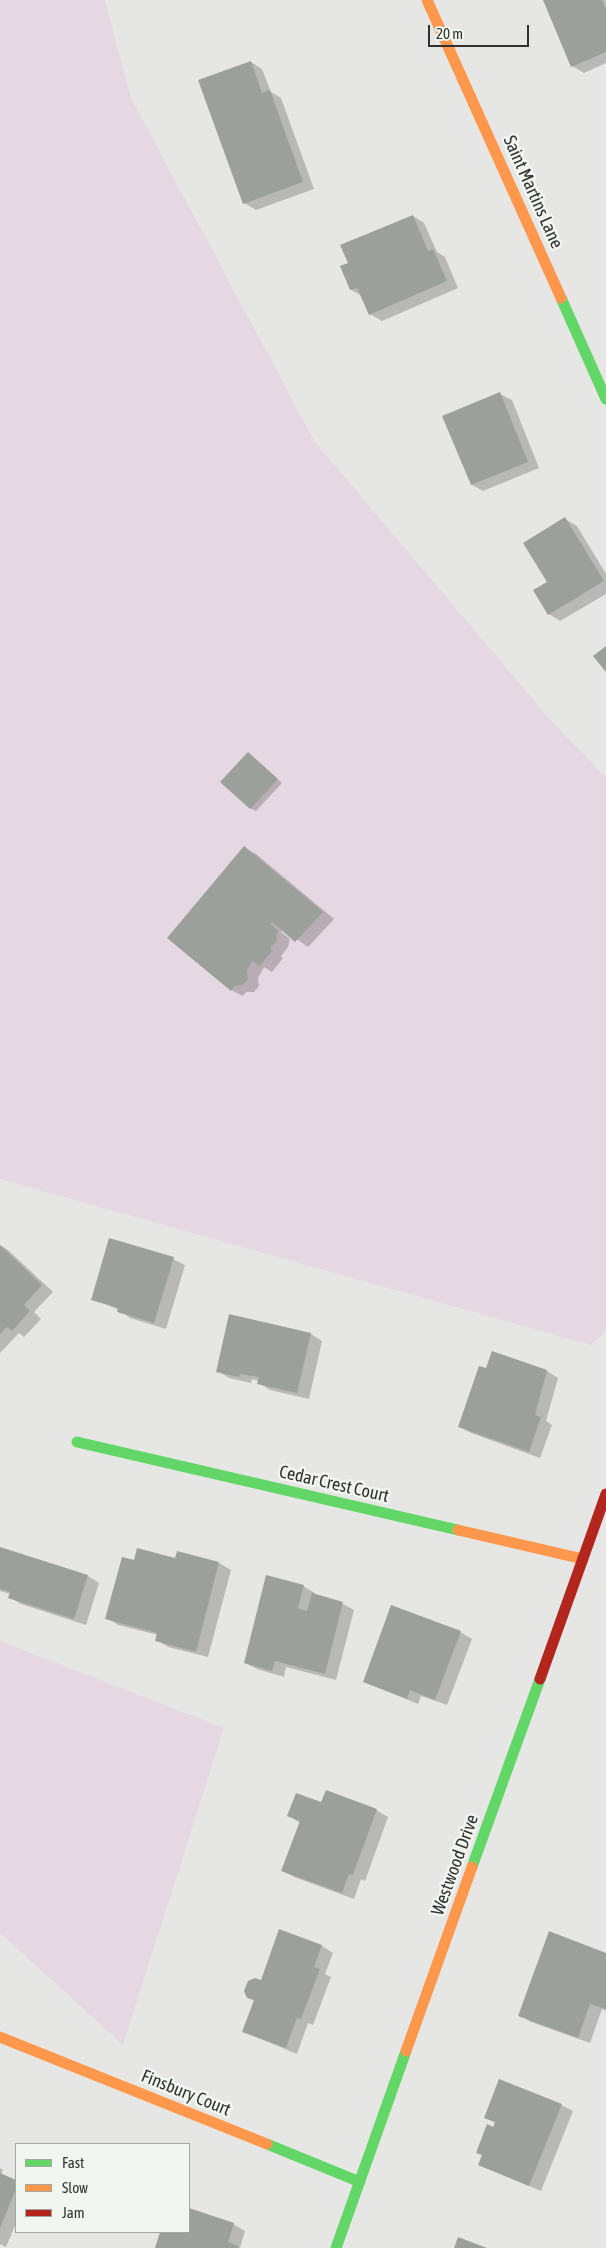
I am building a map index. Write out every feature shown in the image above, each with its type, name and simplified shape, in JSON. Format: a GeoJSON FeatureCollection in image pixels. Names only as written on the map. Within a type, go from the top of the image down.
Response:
{"type":"FeatureCollection","features":[{"type":"Feature","properties":{"kind":"street","name":"Saint Martins Lane"},"geometry":{"type":"LineString","coordinates":[[427,0],[606,399]]}},
{"type":"Feature","properties":{"kind":"street","name":"Cedar Crest Court"},"geometry":{"type":"LineString","coordinates":[[77,1442],[583,1559]]}},
{"type":"Feature","properties":{"kind":"street","name":"Westwood Drive"},"geometry":{"type":"LineString","coordinates":[[336,2248],[606,1494]]}},
{"type":"Feature","properties":{"kind":"street","name":"Finsbury Court"},"geometry":{"type":"LineString","coordinates":[[0,2037],[360,2182]]}},
{"type":"Feature","properties":{"kind":"shaded area"},"geometry":{"type":"Polygon","coordinates":[[[0,0],[105,0],[131,98],[315,442],[548,717],[606,778],[606,1331],[591,1345],[0,1179],[0,0]]]}},
{"type":"Feature","properties":{"kind":"shaded area"},"geometry":{"type":"Polygon","coordinates":[[[0,1641],[224,1728],[123,2045],[0,1933],[0,1641]]]}},
{"type":"Feature","properties":{"kind":"building"},"geometry":{"type":"Polygon","coordinates":[[[543,0],[602,0],[606,9],[606,52],[571,67],[543,0]]]}},
{"type":"Feature","properties":{"kind":"building"},"geometry":{"type":"Polygon","coordinates":[[[251,61],[262,93],[270,90],[303,182],[243,204],[198,80],[251,61]]]}},
{"type":"Feature","properties":{"kind":"building"},"geometry":{"type":"Polygon","coordinates":[[[413,215],[428,251],[433,249],[447,281],[369,315],[357,288],[350,290],[340,266],[348,263],[340,245],[413,215]]]}},
{"type":"Feature","properties":{"kind":"building"},"geometry":{"type":"Polygon","coordinates":[[[500,392],[528,462],[471,485],[442,416],[500,392]]]}},
{"type":"Feature","properties":{"kind":"building"},"geometry":{"type":"Polygon","coordinates":[[[565,517],[604,581],[548,615],[533,590],[547,582],[523,543],[565,517]]]}},
{"type":"Feature","properties":{"kind":"building"},"geometry":{"type":"Polygon","coordinates":[[[606,646],[606,672],[593,656],[606,646]]]}},
{"type":"Feature","properties":{"kind":"building"},"geometry":{"type":"Polygon","coordinates":[[[248,752],[278,779],[250,809],[220,782],[248,752]]]}},
{"type":"Feature","properties":{"kind":"building"},"geometry":{"type":"Polygon","coordinates":[[[244,846],[323,912],[295,942],[272,922],[270,924],[279,931],[276,935],[277,940],[270,949],[272,951],[259,966],[252,960],[247,971],[248,979],[243,985],[234,986],[231,991],[167,938],[244,846]]]}},
{"type":"Feature","properties":{"kind":"building"},"geometry":{"type":"Polygon","coordinates":[[[109,1238],[174,1257],[154,1323],[117,1312],[118,1308],[91,1300],[109,1238]]]}},
{"type":"Feature","properties":{"kind":"building"},"geometry":{"type":"Polygon","coordinates":[[[0,1245],[42,1285],[24,1305],[30,1311],[12,1331],[7,1327],[0,1334],[0,1245]]]}},
{"type":"Feature","properties":{"kind":"building"},"geometry":{"type":"Polygon","coordinates":[[[229,1314],[311,1333],[297,1393],[257,1384],[259,1377],[240,1374],[239,1377],[216,1372],[229,1314]]]}},
{"type":"Feature","properties":{"kind":"building"},"geometry":{"type":"Polygon","coordinates":[[[492,1351],[547,1370],[535,1415],[541,1417],[529,1452],[458,1427],[479,1366],[486,1368],[492,1351]]]}},
{"type":"Feature","properties":{"kind":"building"},"geometry":{"type":"Polygon","coordinates":[[[0,1547],[88,1575],[74,1619],[8,1598],[10,1592],[0,1589],[0,1547]]]}},
{"type":"Feature","properties":{"kind":"building"},"geometry":{"type":"Polygon","coordinates":[[[137,1548],[175,1558],[177,1551],[219,1562],[196,1652],[155,1641],[157,1633],[105,1619],[122,1557],[134,1560],[137,1548]]]}},
{"type":"Feature","properties":{"kind":"building"},"geometry":{"type":"Polygon","coordinates":[[[266,1575],[304,1585],[298,1608],[307,1611],[312,1593],[343,1602],[325,1674],[275,1661],[272,1671],[244,1663],[266,1575]]]}},
{"type":"Feature","properties":{"kind":"building"},"geometry":{"type":"Polygon","coordinates":[[[391,1605],[461,1631],[435,1700],[410,1690],[407,1699],[363,1682],[391,1605]]]}},
{"type":"Feature","properties":{"kind":"building"},"geometry":{"type":"Polygon","coordinates":[[[326,1790],[377,1809],[353,1875],[349,1874],[342,1893],[281,1871],[300,1821],[287,1816],[296,1793],[321,1802],[326,1790]]]}},
{"type":"Feature","properties":{"kind":"building"},"geometry":{"type":"Polygon","coordinates":[[[279,1929],[322,1945],[314,1967],[320,1969],[301,2019],[297,2018],[286,2048],[242,2032],[254,2000],[247,1998],[244,1991],[248,1981],[255,1978],[261,1980],[279,1929]]]}},
{"type":"Feature","properties":{"kind":"building"},"geometry":{"type":"Polygon","coordinates":[[[549,1931],[606,1953],[606,2007],[605,2009],[590,2004],[578,2038],[518,2016],[549,1931]]]}},
{"type":"Feature","properties":{"kind":"building"},"geometry":{"type":"Polygon","coordinates":[[[499,2079],[562,2104],[529,2186],[478,2165],[482,2155],[476,2153],[487,2124],[493,2127],[495,2122],[484,2118],[499,2079]]]}},
{"type":"Feature","properties":{"kind":"building"},"geometry":{"type":"Polygon","coordinates":[[[0,2173],[15,2180],[15,2191],[0,2228],[0,2173]]]}},
{"type":"Feature","properties":{"kind":"building"},"geometry":{"type":"Polygon","coordinates":[[[190,2208],[234,2223],[228,2242],[238,2246],[238,2248],[155,2248],[160,2233],[190,2233],[190,2208]]]}},
{"type":"Feature","properties":{"kind":"building"},"geometry":{"type":"Polygon","coordinates":[[[458,2237],[487,2248],[454,2248],[458,2237]]]}},
{"type":"Feature","properties":{"kind":"traffic: fast"},"geometry":{"type":"LineString","coordinates":[[561,298],[606,399]]}},
{"type":"Feature","properties":{"kind":"traffic: fast"},"geometry":{"type":"LineString","coordinates":[[77,1442],[458,1530]]}},
{"type":"Feature","properties":{"kind":"traffic: fast"},"geometry":{"type":"LineString","coordinates":[[472,1867],[540,1679]]}},
{"type":"Feature","properties":{"kind":"traffic: fast"},"geometry":{"type":"LineString","coordinates":[[336,2248],[406,2051]]}},
{"type":"Feature","properties":{"kind":"traffic: fast"},"geometry":{"type":"LineString","coordinates":[[267,2144],[360,2182]]}},
{"type":"Feature","properties":{"kind":"traffic: slow"},"geometry":{"type":"LineString","coordinates":[[427,0],[561,298]]}},
{"type":"Feature","properties":{"kind":"traffic: slow"},"geometry":{"type":"LineString","coordinates":[[458,1530],[583,1559]]}},
{"type":"Feature","properties":{"kind":"traffic: slow"},"geometry":{"type":"LineString","coordinates":[[406,2051],[472,1867]]}},
{"type":"Feature","properties":{"kind":"traffic: slow"},"geometry":{"type":"LineString","coordinates":[[0,2037],[267,2144]]}},
{"type":"Feature","properties":{"kind":"traffic: jam"},"geometry":{"type":"LineString","coordinates":[[540,1679],[606,1494]]}}]}
